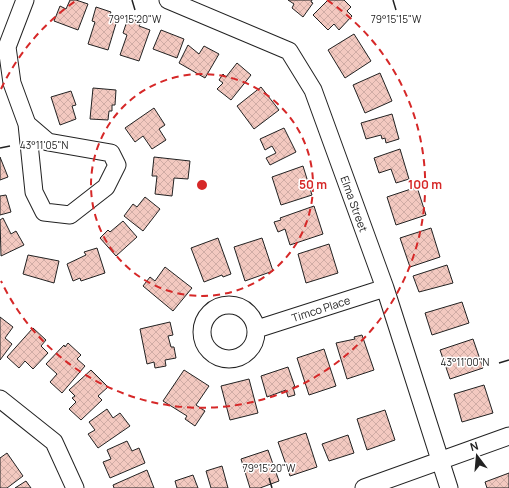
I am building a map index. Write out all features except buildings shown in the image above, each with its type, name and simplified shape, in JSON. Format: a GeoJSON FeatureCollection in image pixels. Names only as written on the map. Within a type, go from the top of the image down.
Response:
{"type":"FeatureCollection","features":[{"type":"Feature","properties":{"kind":"street"},"geometry":{"type":"LineString","coordinates":[[25,0],[7,47],[12,82],[28,124],[34,192],[44,212],[70,215],[106,186],[117,166],[111,153],[48,142],[28,124]]}},
{"type":"Feature","properties":{"kind":"street","name":"Elma Street"},"geometry":{"type":"LineString","coordinates":[[168,0],[289,51],[313,90],[385,288],[449,488]]}},
{"type":"Feature","properties":{"kind":"street","name":"Timco Place"},"geometry":{"type":"LineString","coordinates":[[257,329],[385,288]]}},
{"type":"Feature","properties":{"kind":"street"},"geometry":{"type":"LineString","coordinates":[[0,399],[54,442],[75,488]]}},
{"type":"Feature","properties":{"kind":"street"},"geometry":{"type":"LineString","coordinates":[[364,488],[509,436]]}}]}
